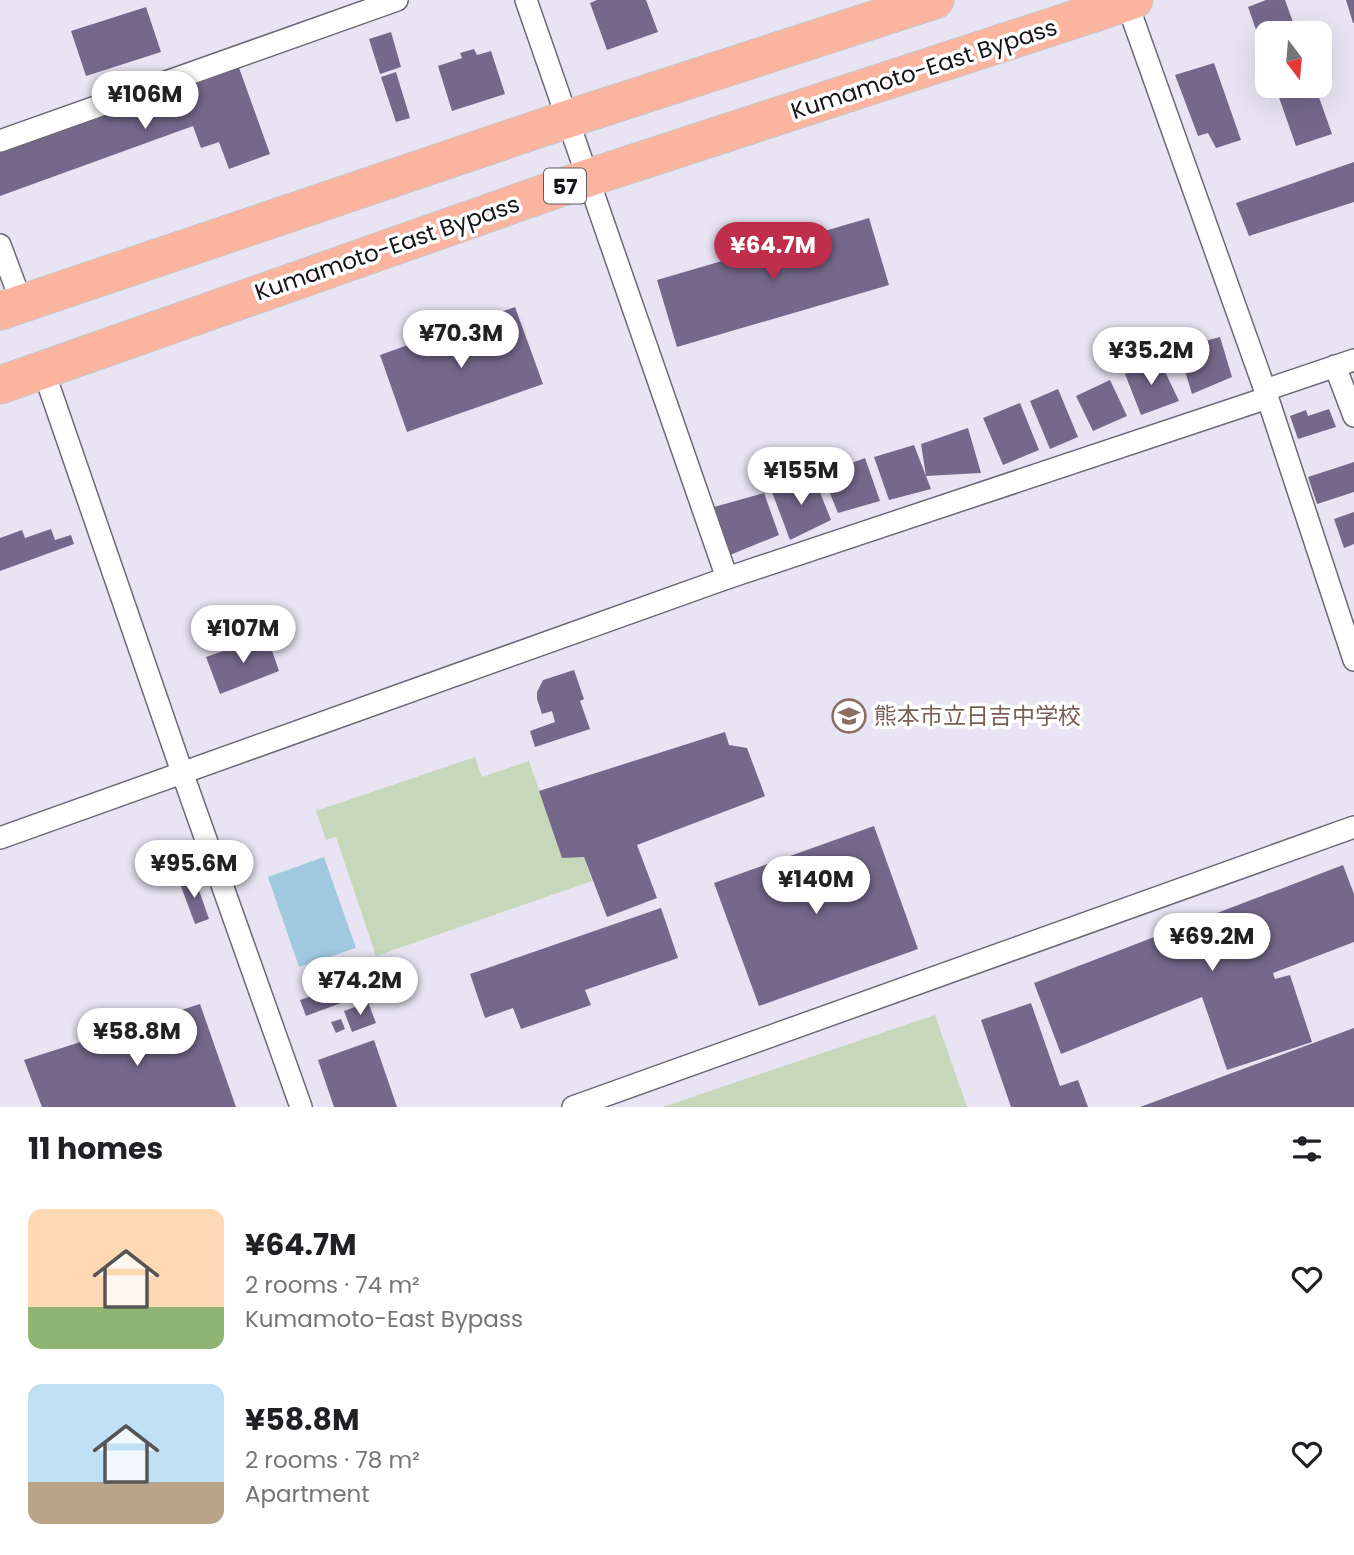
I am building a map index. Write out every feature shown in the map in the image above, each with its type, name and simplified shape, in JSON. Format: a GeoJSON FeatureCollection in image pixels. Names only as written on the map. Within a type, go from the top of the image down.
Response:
{"type":"FeatureCollection","features":[{"type":"Feature","properties":{"kind":"highway"},"geometry":{"type":"LineString","coordinates":[[11,307],[935,0]]}},
{"type":"Feature","properties":{"kind":"highway","name":"Kumamoto-East Bypass"},"geometry":{"type":"LineString","coordinates":[[0,384],[588,178],[1129,1]]}},
{"type":"Feature","properties":{"kind":"street"},"geometry":{"type":"LineString","coordinates":[[0,141],[397,0]]}},
{"type":"Feature","properties":{"kind":"street"},"geometry":{"type":"LineString","coordinates":[[526,0],[727,578]]}},
{"type":"Feature","properties":{"kind":"street"},"geometry":{"type":"LineString","coordinates":[[1129,1],[1266,394],[1354,660]]}},
{"type":"Feature","properties":{"kind":"street"},"geometry":{"type":"LineString","coordinates":[[0,245],[11,307]]}},
{"type":"Feature","properties":{"kind":"street"},"geometry":{"type":"LineString","coordinates":[[0,838],[727,578],[1266,394],[1345,363],[1354,416]]}},
{"type":"Feature","properties":{"kind":"street"},"geometry":{"type":"LineString","coordinates":[[43,369],[301,1107]]}},
{"type":"Feature","properties":{"kind":"street"},"geometry":{"type":"LineString","coordinates":[[573,1107],[1354,827]]}},
{"type":"Feature","properties":{"kind":"green space"},"geometry":{"type":"Polygon","coordinates":[[[475,757],[482,777],[529,761],[562,857],[584,857],[592,881],[376,956],[336,837],[326,840],[316,811],[475,757]]]}},
{"type":"Feature","properties":{"kind":"green space"},"geometry":{"type":"Polygon","coordinates":[[[935,1015],[967,1107],[663,1107],[935,1015]]]}},
{"type":"Feature","properties":{"kind":"water"},"geometry":{"type":"Polygon","coordinates":[[[324,857],[356,948],[299,967],[268,877],[324,857]]]}},
{"type":"Feature","properties":{"kind":"building"},"geometry":{"type":"Polygon","coordinates":[[[597,0],[646,0],[658,32],[607,50],[590,3],[597,0]]]}},
{"type":"Feature","properties":{"kind":"building"},"geometry":{"type":"Polygon","coordinates":[[[1266,0],[1285,0],[1293,21],[1255,21],[1255,27],[1248,7],[1266,0]]]}},
{"type":"Feature","properties":{"kind":"building"},"geometry":{"type":"Polygon","coordinates":[[[1346,0],[1354,0],[1354,23],[1353,23],[1346,0]]]}},
{"type":"Feature","properties":{"kind":"building"},"geometry":{"type":"Polygon","coordinates":[[[146,7],[161,52],[86,76],[71,31],[146,7]]]}},
{"type":"Feature","properties":{"kind":"building"},"geometry":{"type":"Polygon","coordinates":[[[391,32],[401,67],[380,74],[369,39],[391,32]]]}},
{"type":"Feature","properties":{"kind":"building"},"geometry":{"type":"Polygon","coordinates":[[[474,49],[477,55],[491,51],[505,94],[452,111],[438,66],[462,58],[460,53],[474,49]]]}},
{"type":"Feature","properties":{"kind":"building"},"geometry":{"type":"Polygon","coordinates":[[[1214,63],[1241,140],[1216,148],[1208,133],[1198,136],[1175,75],[1214,63]]]}},
{"type":"Feature","properties":{"kind":"building"},"geometry":{"type":"Polygon","coordinates":[[[238,65],[270,154],[229,169],[219,142],[201,148],[193,126],[0,196],[0,151],[238,65]]]}},
{"type":"Feature","properties":{"kind":"building"},"geometry":{"type":"Polygon","coordinates":[[[396,72],[410,118],[396,122],[381,77],[396,72]]]}},
{"type":"Feature","properties":{"kind":"building"},"geometry":{"type":"Polygon","coordinates":[[[1279,98],[1319,98],[1332,134],[1296,146],[1279,98]]]}},
{"type":"Feature","properties":{"kind":"building"},"geometry":{"type":"Polygon","coordinates":[[[1354,162],[1354,202],[1249,236],[1236,203],[1354,162]]]}},
{"type":"Feature","properties":{"kind":"building"},"geometry":{"type":"Polygon","coordinates":[[[869,218],[889,285],[677,347],[657,280],[869,218]]]}},
{"type":"Feature","properties":{"kind":"building"},"geometry":{"type":"Polygon","coordinates":[[[515,307],[543,384],[407,432],[380,355],[515,307]]]}},
{"type":"Feature","properties":{"kind":"building"},"geometry":{"type":"Polygon","coordinates":[[[1220,337],[1232,377],[1192,394],[1178,348],[1220,337]]]}},
{"type":"Feature","properties":{"kind":"building"},"geometry":{"type":"Polygon","coordinates":[[[1159,359],[1179,401],[1141,415],[1125,374],[1159,359]]]}},
{"type":"Feature","properties":{"kind":"building"},"geometry":{"type":"Polygon","coordinates":[[[1110,380],[1127,416],[1093,431],[1076,396],[1110,380]]]}},
{"type":"Feature","properties":{"kind":"building"},"geometry":{"type":"Polygon","coordinates":[[[1058,389],[1078,437],[1050,449],[1030,401],[1058,389]]]}},
{"type":"Feature","properties":{"kind":"building"},"geometry":{"type":"Polygon","coordinates":[[[1020,403],[1039,450],[1003,465],[983,418],[1020,403]]]}},
{"type":"Feature","properties":{"kind":"building"},"geometry":{"type":"Polygon","coordinates":[[[1329,409],[1336,427],[1298,439],[1290,416],[1306,410],[1308,416],[1329,409]]]}},
{"type":"Feature","properties":{"kind":"building"},"geometry":{"type":"Polygon","coordinates":[[[968,428],[981,473],[926,476],[921,444],[968,428]]]}},
{"type":"Feature","properties":{"kind":"building"},"geometry":{"type":"Polygon","coordinates":[[[914,445],[931,489],[889,500],[874,457],[914,445]]]}},
{"type":"Feature","properties":{"kind":"building"},"geometry":{"type":"Polygon","coordinates":[[[865,458],[880,501],[838,513],[822,474],[865,458]]]}},
{"type":"Feature","properties":{"kind":"building"},"geometry":{"type":"Polygon","coordinates":[[[1354,462],[1354,492],[1317,504],[1308,477],[1354,462]]]}},
{"type":"Feature","properties":{"kind":"building"},"geometry":{"type":"Polygon","coordinates":[[[814,477],[831,520],[790,540],[772,492],[814,477]]]}},
{"type":"Feature","properties":{"kind":"building"},"geometry":{"type":"Polygon","coordinates":[[[764,493],[779,535],[730,555],[714,507],[764,493]]]}},
{"type":"Feature","properties":{"kind":"building"},"geometry":{"type":"Polygon","coordinates":[[[1354,512],[1354,544],[1344,548],[1334,519],[1354,512]]]}},
{"type":"Feature","properties":{"kind":"building"},"geometry":{"type":"Polygon","coordinates":[[[51,529],[55,540],[71,535],[74,544],[0,571],[0,538],[22,530],[25,538],[51,529]]]}},
{"type":"Feature","properties":{"kind":"building"},"geometry":{"type":"Polygon","coordinates":[[[267,636],[279,671],[220,694],[206,657],[267,636]]]}},
{"type":"Feature","properties":{"kind":"building"},"geometry":{"type":"Polygon","coordinates":[[[574,670],[584,699],[580,701],[590,729],[535,747],[530,731],[555,722],[552,711],[542,714],[537,699],[537,692],[543,680],[574,670]]]}},
{"type":"Feature","properties":{"kind":"building"},"geometry":{"type":"Polygon","coordinates":[[[725,732],[729,745],[747,748],[765,796],[637,845],[657,898],[607,917],[584,857],[562,858],[539,791],[725,732]]]}},
{"type":"Feature","properties":{"kind":"building"},"geometry":{"type":"Polygon","coordinates":[[[874,826],[918,949],[759,1006],[714,883],[874,826]]]}},
{"type":"Feature","properties":{"kind":"building"},"geometry":{"type":"Polygon","coordinates":[[[1343,865],[1354,894],[1354,942],[1273,973],[1275,979],[1290,975],[1312,1042],[1227,1070],[1202,997],[1061,1054],[1034,983],[1343,865]]]}},
{"type":"Feature","properties":{"kind":"building"},"geometry":{"type":"Polygon","coordinates":[[[194,876],[209,919],[195,924],[179,881],[194,876]]]}},
{"type":"Feature","properties":{"kind":"building"},"geometry":{"type":"Polygon","coordinates":[[[661,908],[678,958],[585,990],[591,1005],[521,1029],[513,1008],[485,1018],[470,974],[661,908]]]}},
{"type":"Feature","properties":{"kind":"building"},"geometry":{"type":"Polygon","coordinates":[[[366,977],[371,992],[306,1016],[300,1000],[366,977]]]}},
{"type":"Feature","properties":{"kind":"building"},"geometry":{"type":"Polygon","coordinates":[[[368,1002],[376,1023],[352,1032],[344,1011],[368,1002]]]}},
{"type":"Feature","properties":{"kind":"building"},"geometry":{"type":"Polygon","coordinates":[[[1031,1003],[1060,1086],[1078,1080],[1088,1107],[1011,1107],[981,1020],[1031,1003]]]}},
{"type":"Feature","properties":{"kind":"building"},"geometry":{"type":"Polygon","coordinates":[[[200,1004],[236,1107],[42,1107],[24,1060],[200,1004]]]}},
{"type":"Feature","properties":{"kind":"building"},"geometry":{"type":"Polygon","coordinates":[[[341,1019],[345,1029],[336,1033],[331,1022],[341,1019]]]}},
{"type":"Feature","properties":{"kind":"building"},"geometry":{"type":"Polygon","coordinates":[[[1354,1028],[1354,1107],[1140,1107],[1354,1028]]]}},
{"type":"Feature","properties":{"kind":"building"},"geometry":{"type":"Polygon","coordinates":[[[374,1040],[397,1107],[334,1107],[318,1060],[374,1040]]]}},
{"type":"Feature","properties":{"kind":"place","name":"熊本市立日吉中学校"},"geometry":{"type":"Point","coordinates":[849,716]}}]}
